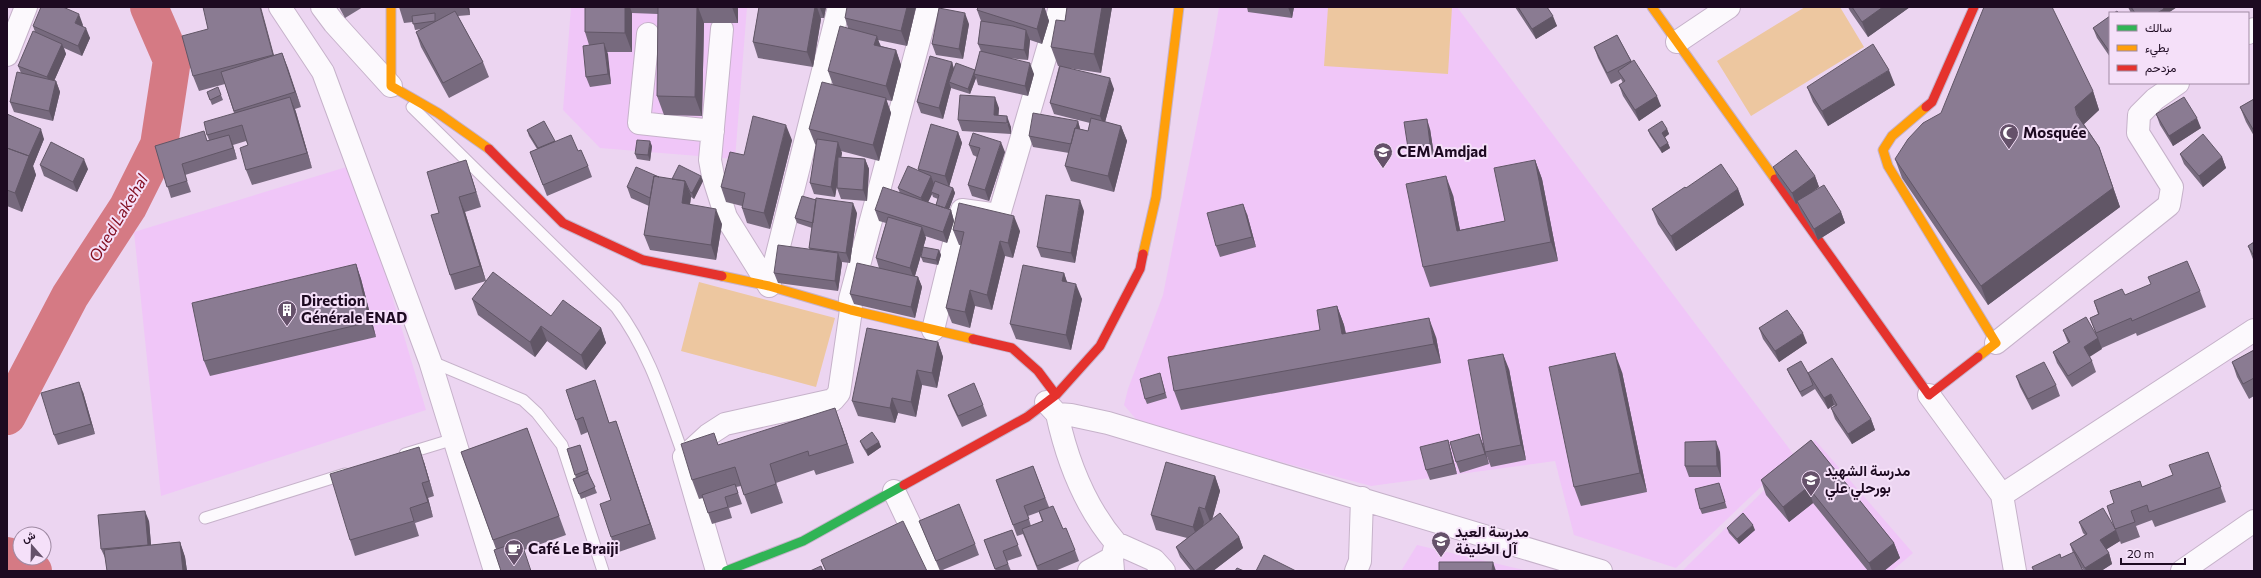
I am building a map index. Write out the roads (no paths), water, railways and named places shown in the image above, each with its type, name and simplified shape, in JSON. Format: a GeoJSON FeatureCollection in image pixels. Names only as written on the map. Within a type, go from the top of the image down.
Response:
{"type":"FeatureCollection","features":[{"type":"Feature","properties":{"kind":"street"},"geometry":{"type":"LineString","coordinates":[[7,55],[26,7]]}},
{"type":"Feature","properties":{"kind":"street"},"geometry":{"type":"LineString","coordinates":[[280,7],[323,72],[430,360],[495,571]]}},
{"type":"Feature","properties":{"kind":"street"},"geometry":{"type":"LineString","coordinates":[[322,7],[334,24],[392,87],[438,113],[495,154],[563,222],[643,260],[769,286],[851,310],[1012,348],[1038,372],[1053,404],[1063,441],[1076,475],[1102,527],[1114,558]]}},
{"type":"Feature","properties":{"kind":"street"},"geometry":{"type":"LineString","coordinates":[[391,7],[392,87]]}},
{"type":"Feature","properties":{"kind":"street"},"geometry":{"type":"LineString","coordinates":[[769,286],[839,7]]}},
{"type":"Feature","properties":{"kind":"street"},"geometry":{"type":"LineString","coordinates":[[716,571],[684,457],[708,435],[725,424],[834,400],[839,393],[851,310],[850,299],[928,7]]}},
{"type":"Feature","properties":{"kind":"street"},"geometry":{"type":"LineString","coordinates":[[933,330],[962,210],[999,215],[1060,7]]}},
{"type":"Feature","properties":{"kind":"street"},"geometry":{"type":"LineString","coordinates":[[726,571],[803,541],[1053,404],[1100,346],[1140,269],[1156,197],[1178,7]]}},
{"type":"Feature","properties":{"kind":"street"},"geometry":{"type":"LineString","coordinates":[[1652,7],[2002,495],[2015,571]]}},
{"type":"Feature","properties":{"kind":"street"},"geometry":{"type":"LineString","coordinates":[[1677,42],[1729,7]]}},
{"type":"Feature","properties":{"kind":"street"},"geometry":{"type":"LineString","coordinates":[[1974,7],[1932,102],[1892,136],[1883,150],[1888,166],[1996,343]]}},
{"type":"Feature","properties":{"kind":"street"},"geometry":{"type":"LineString","coordinates":[[722,29],[710,160],[713,176],[726,217],[769,286]]}},
{"type":"Feature","properties":{"kind":"street"},"geometry":{"type":"LineString","coordinates":[[648,34],[639,123],[713,131]]}},
{"type":"Feature","properties":{"kind":"street"},"geometry":{"type":"LineString","coordinates":[[1929,395],[2169,205],[2172,187],[2138,133],[2138,121],[2139,114],[2155,99],[2177,84]]}},
{"type":"Feature","properties":{"kind":"street"},"geometry":{"type":"LineString","coordinates":[[2002,495],[2254,330]]}},
{"type":"Feature","properties":{"kind":"street"},"geometry":{"type":"LineString","coordinates":[[1053,404],[1071,415],[1108,423],[1601,571]]}},
{"type":"Feature","properties":{"kind":"street"},"geometry":{"type":"LineString","coordinates":[[894,491],[932,571]]}},
{"type":"Feature","properties":{"kind":"street"},"geometry":{"type":"LineString","coordinates":[[1356,571],[1360,561],[1362,498]]}},
{"type":"Feature","properties":{"kind":"street"},"geometry":{"type":"LineString","coordinates":[[2182,571],[2254,521]]}},
{"type":"Feature","properties":{"kind":"street"},"geometry":{"type":"LineString","coordinates":[[1089,571],[1114,558],[1154,560],[1164,571]]}},
{"type":"Feature","properties":{"kind":"lane"},"geometry":{"type":"LineString","coordinates":[[392,87],[616,308],[633,330],[652,366],[684,457]]}},
{"type":"Feature","properties":{"kind":"lane"},"geometry":{"type":"LineString","coordinates":[[430,360],[523,400],[537,412],[562,445],[603,571]]}},
{"type":"Feature","properties":{"kind":"lane"},"geometry":{"type":"LineString","coordinates":[[394,458],[454,439]]}},
{"type":"Feature","properties":{"kind":"lane"},"geometry":{"type":"LineString","coordinates":[[205,518],[356,470]]}},
{"type":"Feature","properties":{"kind":"waterway","name":"Oued Lakehal"},"geometry":{"type":"LineString","coordinates":[[7,416],[70,296],[128,207],[159,145],[172,60],[149,7]]}},
{"type":"Feature","properties":{"kind":"waterway","name":"Oued Lakehal"},"geometry":{"type":"LineString","coordinates":[[7,556],[33,571]]}},
{"type":"Feature","properties":{"kind":"place","name":"Mosquée"},"geometry":{"type":"Point","coordinates":[2009,150]}},
{"type":"Feature","properties":{"kind":"place","name":"CEM Amdjad"},"geometry":{"type":"Point","coordinates":[1383,169]}},
{"type":"Feature","properties":{"kind":"place","name":"Direction Générale ENAD"},"geometry":{"type":"Point","coordinates":[287,327]}},
{"type":"Feature","properties":{"kind":"place","name":"مدرسة الشهيد بورحلي علي"},"geometry":{"type":"Point","coordinates":[1811,497]}},
{"type":"Feature","properties":{"kind":"place","name":"مدرسة العيد آل الخليفة"},"geometry":{"type":"Point","coordinates":[1441,558]}},
{"type":"Feature","properties":{"kind":"place","name":"Café Le Braiji"},"geometry":{"type":"Point","coordinates":[514,566]}}]}
